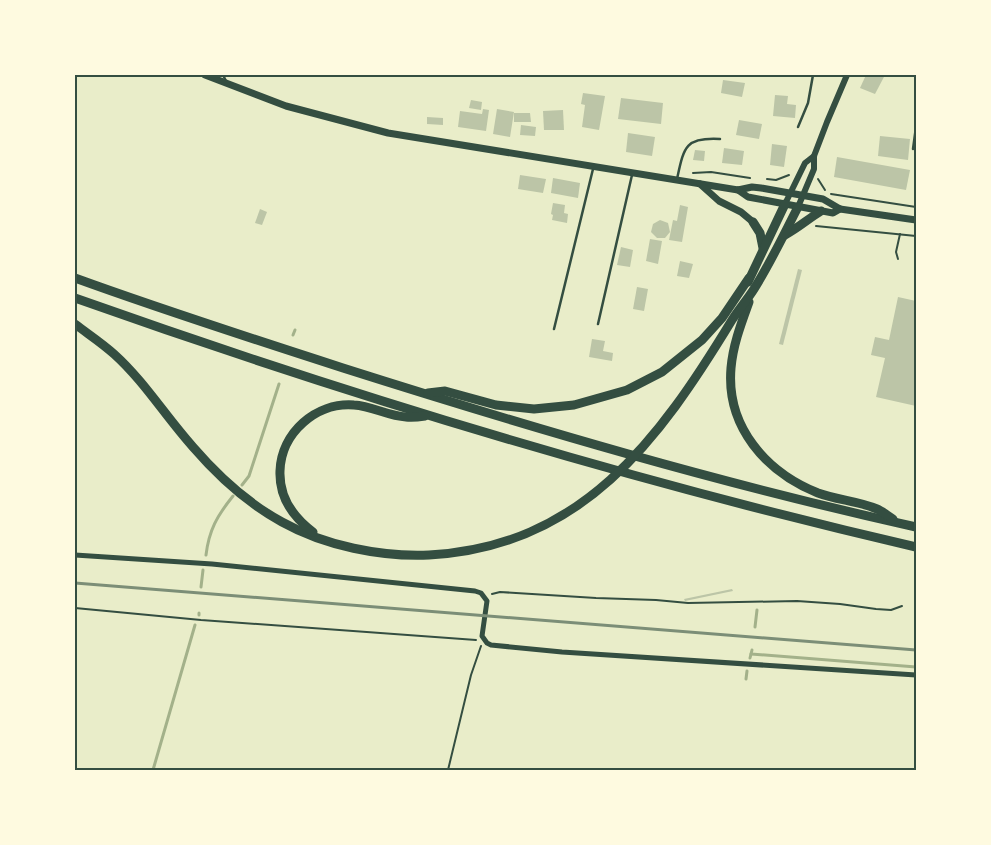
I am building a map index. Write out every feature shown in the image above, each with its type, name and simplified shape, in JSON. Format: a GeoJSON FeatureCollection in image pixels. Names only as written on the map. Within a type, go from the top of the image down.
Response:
{"type":"FeatureCollection","features":[{"type":"Feature","properties":{"kind":"highway"},"geometry":{"type":"LineString","coordinates":[[734,317],[749,278],[785,204]]}},
{"type":"Feature","properties":{"kind":"highway"},"geometry":{"type":"LineString","coordinates":[[75,324],[114,354],[193,447],[236,490],[282,522],[331,542],[383,554],[414,556],[451,554],[482,548],[516,538],[538,528],[573,509],[602,487],[629,462],[676,407],[705,364],[755,287],[798,206]]}},
{"type":"Feature","properties":{"kind":"highway"},"geometry":{"type":"LineString","coordinates":[[784,235],[799,228],[806,220],[821,211]]}},
{"type":"Feature","properties":{"kind":"highway"},"geometry":{"type":"LineString","coordinates":[[753,222],[760,233],[763,248]]}},
{"type":"Feature","properties":{"kind":"highway"},"geometry":{"type":"LineString","coordinates":[[75,278],[271,345],[424,394],[664,464],[808,502],[916,527]]}},
{"type":"Feature","properties":{"kind":"highway"},"geometry":{"type":"LineString","coordinates":[[424,394],[445,391],[496,405],[534,409],[574,405],[612,396],[648,380],[687,354],[722,318],[749,278]]}},
{"type":"Feature","properties":{"kind":"highway"},"geometry":{"type":"LineString","coordinates":[[755,287],[735,341],[731,370],[735,408],[747,436],[765,459],[786,478],[820,494],[877,509],[899,523]]}},
{"type":"Feature","properties":{"kind":"highway"},"geometry":{"type":"LineString","coordinates":[[75,298],[174,333],[430,416],[666,485],[916,547]]}},
{"type":"Feature","properties":{"kind":"highway"},"geometry":{"type":"LineString","coordinates":[[331,542],[300,522],[283,495],[280,484],[280,462],[283,450],[294,431],[312,415],[322,410],[343,405],[365,406],[405,418],[430,416]]}},
{"type":"Feature","properties":{"kind":"main road"},"geometry":{"type":"LineString","coordinates":[[205,75],[286,106],[388,133],[738,190],[752,187],[790,193],[823,199],[840,209],[916,220]]}},
{"type":"Feature","properties":{"kind":"main road"},"geometry":{"type":"LineString","coordinates":[[700,184],[719,201],[741,212],[753,222]]}},
{"type":"Feature","properties":{"kind":"main road"},"geometry":{"type":"LineString","coordinates":[[738,190],[748,197],[821,211],[833,213],[840,209]]}},
{"type":"Feature","properties":{"kind":"street"},"geometry":{"type":"LineString","coordinates":[[798,206],[814,169],[814,156],[847,75]]}},
{"type":"Feature","properties":{"kind":"street"},"geometry":{"type":"LineString","coordinates":[[785,204],[805,163],[814,156]]}},
{"type":"Feature","properties":{"kind":"street"},"geometry":{"type":"LineString","coordinates":[[75,555],[212,564],[475,591],[485,596],[487,607],[482,630],[483,640],[491,645],[562,652],[916,675]]}},
{"type":"Feature","properties":{"kind":"lane"},"geometry":{"type":"LineString","coordinates":[[222,75],[229,84]]}},
{"type":"Feature","properties":{"kind":"lane"},"geometry":{"type":"LineString","coordinates":[[798,126],[808,103],[813,75]]}},
{"type":"Feature","properties":{"kind":"lane"},"geometry":{"type":"LineString","coordinates":[[913,149],[916,127]]}},
{"type":"Feature","properties":{"kind":"lane"},"geometry":{"type":"LineString","coordinates":[[677,180],[685,150],[692,142],[703,138],[720,139]]}},
{"type":"Feature","properties":{"kind":"lane"},"geometry":{"type":"LineString","coordinates":[[554,329],[593,167]]}},
{"type":"Feature","properties":{"kind":"lane"},"geometry":{"type":"LineString","coordinates":[[598,324],[632,173]]}},
{"type":"Feature","properties":{"kind":"path"},"geometry":{"type":"LineString","coordinates":[[677,180],[690,173],[711,172],[754,178]]}},
{"type":"Feature","properties":{"kind":"path"},"geometry":{"type":"LineString","coordinates":[[763,180],[776,180],[793,175]]}},
{"type":"Feature","properties":{"kind":"path"},"geometry":{"type":"LineString","coordinates":[[817,178],[829,193],[916,207]]}},
{"type":"Feature","properties":{"kind":"path"},"geometry":{"type":"LineString","coordinates":[[816,226],[916,236]]}},
{"type":"Feature","properties":{"kind":"path"},"geometry":{"type":"LineString","coordinates":[[898,259],[896,252],[900,234]]}},
{"type":"Feature","properties":{"kind":"path"},"geometry":{"type":"LineString","coordinates":[[485,596],[500,592],[688,603],[797,601],[840,604],[876,610],[891,610],[902,606]]}},
{"type":"Feature","properties":{"kind":"path"},"geometry":{"type":"LineString","coordinates":[[75,608],[200,620],[473,641],[483,640],[470,675],[448,770]]}},
{"type":"Feature","properties":{"kind":"building"},"geometry":{"type":"Polygon","coordinates":[[[866,75],[885,75],[875,94],[860,88],[866,75]]]}},
{"type":"Feature","properties":{"kind":"building"},"geometry":{"type":"Polygon","coordinates":[[[723,80],[745,83],[742,97],[721,93],[723,80]]]}},
{"type":"Feature","properties":{"kind":"building"},"geometry":{"type":"Polygon","coordinates":[[[583,93],[605,96],[599,130],[582,127],[585,105],[581,104],[583,93]]]}},
{"type":"Feature","properties":{"kind":"building"},"geometry":{"type":"Polygon","coordinates":[[[775,95],[788,96],[787,104],[796,105],[795,118],[773,116],[775,95]]]}},
{"type":"Feature","properties":{"kind":"building"},"geometry":{"type":"Polygon","coordinates":[[[621,98],[663,103],[661,124],[618,119],[621,98]]]}},
{"type":"Feature","properties":{"kind":"building"},"geometry":{"type":"Polygon","coordinates":[[[471,100],[482,102],[481,110],[469,108],[471,100]]]}},
{"type":"Feature","properties":{"kind":"building"},"geometry":{"type":"Polygon","coordinates":[[[483,109],[489,110],[486,131],[458,127],[460,111],[482,114],[483,109]]]}},
{"type":"Feature","properties":{"kind":"building"},"geometry":{"type":"Polygon","coordinates":[[[497,109],[514,112],[510,137],[493,134],[497,109]]]}},
{"type":"Feature","properties":{"kind":"building"},"geometry":{"type":"Polygon","coordinates":[[[563,110],[564,130],[544,130],[543,111],[563,110]]]}},
{"type":"Feature","properties":{"kind":"building"},"geometry":{"type":"Polygon","coordinates":[[[514,113],[530,113],[531,122],[514,122],[514,113]]]}},
{"type":"Feature","properties":{"kind":"building"},"geometry":{"type":"Polygon","coordinates":[[[427,117],[443,118],[443,125],[427,124],[427,117]]]}},
{"type":"Feature","properties":{"kind":"building"},"geometry":{"type":"Polygon","coordinates":[[[739,120],[762,124],[759,139],[736,135],[739,120]]]}},
{"type":"Feature","properties":{"kind":"building"},"geometry":{"type":"Polygon","coordinates":[[[521,125],[536,127],[535,136],[520,135],[521,125]]]}},
{"type":"Feature","properties":{"kind":"building"},"geometry":{"type":"Polygon","coordinates":[[[628,133],[655,137],[652,156],[626,152],[628,133]]]}},
{"type":"Feature","properties":{"kind":"building"},"geometry":{"type":"Polygon","coordinates":[[[880,136],[910,139],[908,160],[878,156],[880,136]]]}},
{"type":"Feature","properties":{"kind":"building"},"geometry":{"type":"Polygon","coordinates":[[[772,144],[787,146],[784,167],[770,165],[772,144]]]}},
{"type":"Feature","properties":{"kind":"building"},"geometry":{"type":"Polygon","coordinates":[[[724,148],[744,151],[742,165],[722,163],[724,148]]]}},
{"type":"Feature","properties":{"kind":"building"},"geometry":{"type":"Polygon","coordinates":[[[695,150],[705,151],[704,161],[693,160],[695,150]]]}},
{"type":"Feature","properties":{"kind":"building"},"geometry":{"type":"Polygon","coordinates":[[[837,157],[910,170],[906,190],[834,177],[837,157]]]}},
{"type":"Feature","properties":{"kind":"building"},"geometry":{"type":"Polygon","coordinates":[[[520,175],[546,179],[543,193],[518,189],[520,175]]]}},
{"type":"Feature","properties":{"kind":"building"},"geometry":{"type":"Polygon","coordinates":[[[553,178],[580,183],[578,198],[551,193],[553,178]]]}},
{"type":"Feature","properties":{"kind":"building"},"geometry":{"type":"Polygon","coordinates":[[[553,203],[565,205],[564,213],[568,214],[567,223],[552,220],[553,203]]]}},
{"type":"Feature","properties":{"kind":"building"},"geometry":{"type":"Polygon","coordinates":[[[680,205],[688,207],[682,242],[669,240],[673,220],[677,221],[680,205]]]}},
{"type":"Feature","properties":{"kind":"building"},"geometry":{"type":"Polygon","coordinates":[[[260,209],[267,212],[262,225],[255,223],[260,209]]]}},
{"type":"Feature","properties":{"kind":"building"},"geometry":{"type":"Polygon","coordinates":[[[660,220],[668,223],[670,232],[665,238],[657,238],[651,232],[653,224],[660,220]]]}},
{"type":"Feature","properties":{"kind":"building"},"geometry":{"type":"Polygon","coordinates":[[[650,239],[662,241],[658,264],[646,261],[650,239]]]}},
{"type":"Feature","properties":{"kind":"building"},"geometry":{"type":"Polygon","coordinates":[[[621,247],[633,250],[630,267],[617,265],[621,247]]]}},
{"type":"Feature","properties":{"kind":"building"},"geometry":{"type":"Polygon","coordinates":[[[680,261],[693,264],[689,278],[677,276],[680,261]]]}},
{"type":"Feature","properties":{"kind":"building"},"geometry":{"type":"Polygon","coordinates":[[[798,269],[802,270],[783,345],[779,344],[798,269]]]}},
{"type":"Feature","properties":{"kind":"building"},"geometry":{"type":"Polygon","coordinates":[[[637,287],[648,289],[644,311],[633,309],[637,287]]]}},
{"type":"Feature","properties":{"kind":"building"},"geometry":{"type":"Polygon","coordinates":[[[898,297],[916,301],[916,406],[876,397],[885,358],[871,355],[875,337],[889,340],[898,297]]]}},
{"type":"Feature","properties":{"kind":"building"},"geometry":{"type":"Polygon","coordinates":[[[592,339],[605,341],[603,351],[613,353],[612,361],[589,357],[592,339]]]}},
{"type":"Feature","properties":{"kind":"building"},"geometry":{"type":"Polygon","coordinates":[[[732,589],[733,591],[685,601],[684,599],[732,589]]]}},
{"type":"Feature","properties":{"kind":"waterway"},"geometry":{"type":"LineString","coordinates":[[293,335],[295,330]]}},
{"type":"Feature","properties":{"kind":"waterway"},"geometry":{"type":"LineString","coordinates":[[242,485],[249,476],[279,384]]}},
{"type":"Feature","properties":{"kind":"waterway"},"geometry":{"type":"LineString","coordinates":[[206,555],[209,538],[215,524],[222,510],[233,496]]}},
{"type":"Feature","properties":{"kind":"waterway"},"geometry":{"type":"LineString","coordinates":[[201,587],[203,570]]}},
{"type":"Feature","properties":{"kind":"waterway"},"geometry":{"type":"LineString","coordinates":[[755,627],[757,610]]}},
{"type":"Feature","properties":{"kind":"waterway"},"geometry":{"type":"LineString","coordinates":[[153,770],[195,625]]}},
{"type":"Feature","properties":{"kind":"waterway"},"geometry":{"type":"LineString","coordinates":[[750,658],[752,650]]}},
{"type":"Feature","properties":{"kind":"waterway"},"geometry":{"type":"LineString","coordinates":[[751,654],[916,667]]}},
{"type":"Feature","properties":{"kind":"waterway"},"geometry":{"type":"LineString","coordinates":[[746,679],[747,671]]}},
{"type":"Feature","properties":{"kind":"railway"},"geometry":{"type":"LineString","coordinates":[[75,583],[916,650]]}}]}
